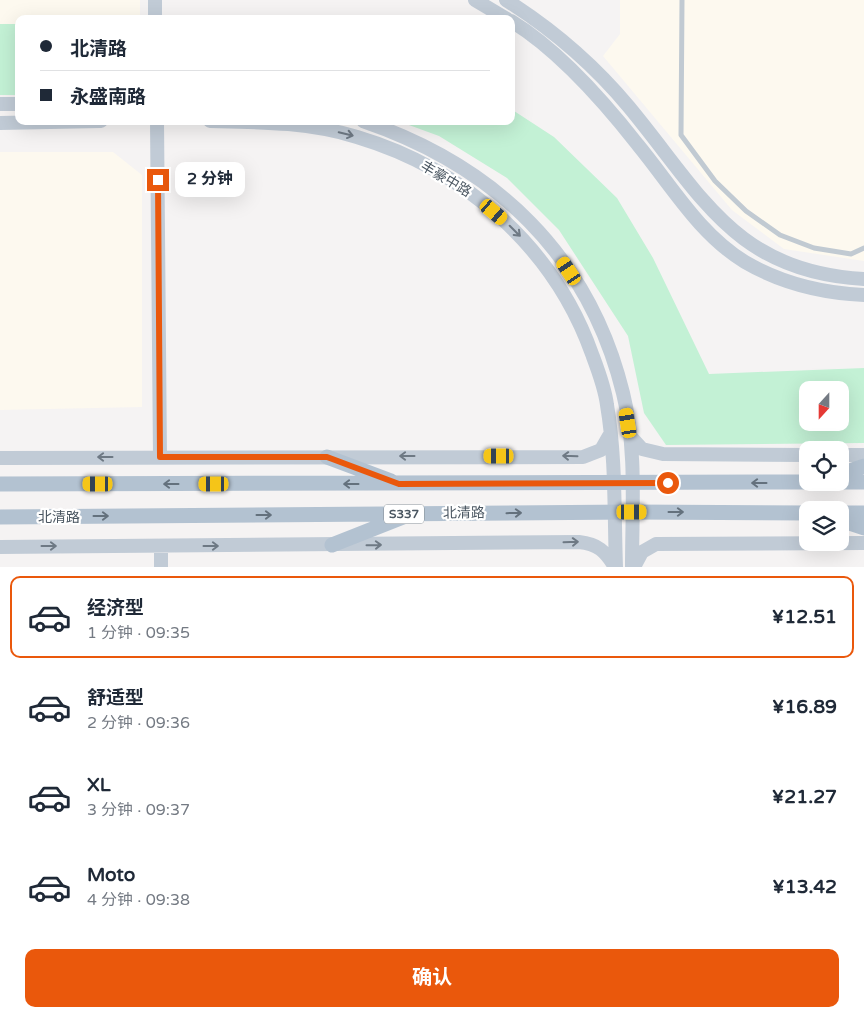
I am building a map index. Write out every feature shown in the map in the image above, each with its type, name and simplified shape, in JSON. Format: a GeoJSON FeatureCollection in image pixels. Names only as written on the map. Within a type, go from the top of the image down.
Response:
{"type":"FeatureCollection","features":[{"type":"Feature","properties":{"kind":"main road"},"geometry":{"type":"LineString","coordinates":[[327,457],[399,484]]}},
{"type":"Feature","properties":{"kind":"main road"},"geometry":{"type":"LineString","coordinates":[[849,471],[864,466]]}},
{"type":"Feature","properties":{"kind":"main road","name":"北清路"},"geometry":{"type":"LineString","coordinates":[[0,484],[632,484],[799,482]]}},
{"type":"Feature","properties":{"kind":"main road"},"geometry":{"type":"LineString","coordinates":[[849,482],[864,482]]}},
{"type":"Feature","properties":{"kind":"main road","name":"北清路"},"geometry":{"type":"LineString","coordinates":[[0,517],[614,512],[799,513]]}},
{"type":"Feature","properties":{"kind":"main road"},"geometry":{"type":"LineString","coordinates":[[849,513],[864,513]]}},
{"type":"Feature","properties":{"kind":"main road"},"geometry":{"type":"LineString","coordinates":[[332,545],[410,514]]}},
{"type":"Feature","properties":{"kind":"main road"},"geometry":{"type":"LineString","coordinates":[[849,523],[864,528]]}},
{"type":"Feature","properties":{"kind":"street"},"geometry":{"type":"LineString","coordinates":[[155,0],[155,15]]}},
{"type":"Feature","properties":{"kind":"street"},"geometry":{"type":"LineString","coordinates":[[476,0],[500,15]]}},
{"type":"Feature","properties":{"kind":"street"},"geometry":{"type":"LineString","coordinates":[[506,0],[562,40],[596,70],[629,106],[698,196],[730,229],[766,255],[809,271],[864,279]]}},
{"type":"Feature","properties":{"kind":"street"},"geometry":{"type":"LineString","coordinates":[[515,24],[580,79],[638,144],[684,206],[713,236],[743,261],[772,276],[822,291],[864,295]]}},
{"type":"Feature","properties":{"kind":"street"},"geometry":{"type":"LineString","coordinates":[[0,104],[15,104]]}},
{"type":"Feature","properties":{"kind":"street"},"geometry":{"type":"LineString","coordinates":[[0,123],[15,123]]}},
{"type":"Feature","properties":{"kind":"street"},"geometry":{"type":"LineString","coordinates":[[157,125],[160,457]]}},
{"type":"Feature","properties":{"kind":"street","name":"丰豪中路"},"geometry":{"type":"LineString","coordinates":[[293,125],[318,128],[356,137],[426,165],[454,181],[482,202],[530,246],[548,268],[575,314],[600,375],[607,404],[614,484],[615,567]]}},
{"type":"Feature","properties":{"kind":"street","name":"丰豪中路"},"geometry":{"type":"LineString","coordinates":[[373,125],[420,143],[478,177],[503,196],[544,238],[577,283],[603,334],[624,394],[631,437],[633,567]]}},
{"type":"Feature","properties":{"kind":"street"},"geometry":{"type":"LineString","coordinates":[[0,458],[583,457],[601,450],[609,436]]}},
{"type":"Feature","properties":{"kind":"street"},"geometry":{"type":"LineString","coordinates":[[631,437],[642,449],[663,454],[799,454]]}},
{"type":"Feature","properties":{"kind":"street"},"geometry":{"type":"LineString","coordinates":[[849,455],[864,455]]}},
{"type":"Feature","properties":{"kind":"street"},"geometry":{"type":"LineString","coordinates":[[0,547],[579,542],[593,543],[606,552],[615,567]]}},
{"type":"Feature","properties":{"kind":"street"},"geometry":{"type":"LineString","coordinates":[[633,567],[642,552],[656,544],[864,543]]}},
{"type":"Feature","properties":{"kind":"street"},"geometry":{"type":"LineString","coordinates":[[161,546],[161,567]]}},
{"type":"Feature","properties":{"kind":"lane"},"geometry":{"type":"LineString","coordinates":[[682,0],[681,135],[715,181],[746,211],[780,235],[814,248],[842,253],[851,254],[864,248]]}},
{"type":"Feature","properties":{"kind":"shaded area"},"geometry":{"type":"Polygon","coordinates":[[[0,0],[140,0],[140,15],[15,15],[15,24],[0,24],[0,0]]]}},
{"type":"Feature","properties":{"kind":"shaded area"},"geometry":{"type":"Polygon","coordinates":[[[620,0],[864,0],[864,261],[784,249],[732,210],[603,56],[620,34],[620,0]]]}},
{"type":"Feature","properties":{"kind":"shaded area"},"geometry":{"type":"Polygon","coordinates":[[[0,152],[113,152],[142,175],[142,407],[0,410],[0,152]]]}},
{"type":"Feature","properties":{"kind":"green space"},"geometry":{"type":"Polygon","coordinates":[[[0,24],[15,24],[15,95],[0,95],[0,24]]]}},
{"type":"Feature","properties":{"kind":"green space"},"geometry":{"type":"Polygon","coordinates":[[[515,112],[554,137],[617,198],[653,258],[709,374],[864,368],[864,443],[849,443],[849,441],[799,441],[799,444],[666,445],[644,413],[628,336],[559,230],[507,178],[439,136],[409,125],[515,125],[515,112]]]}},
{"type":"Feature","properties":{"kind":"route"},"geometry":{"type":"LineString","coordinates":[[158,180],[160,457],[327,457],[399,484],[668,483]]}}]}
